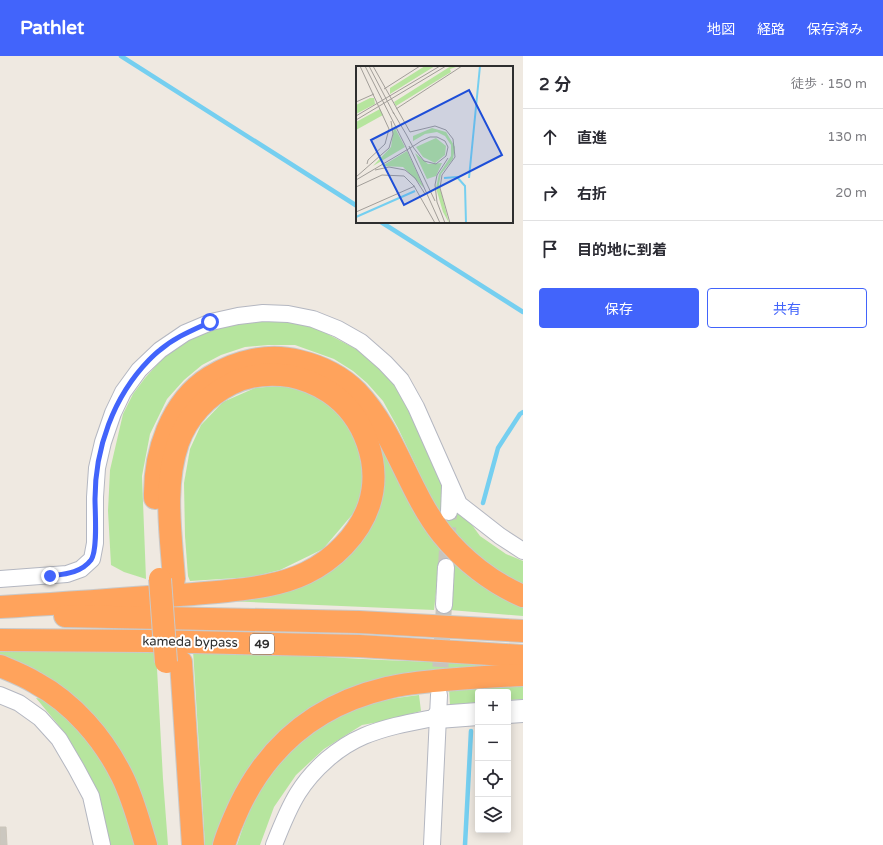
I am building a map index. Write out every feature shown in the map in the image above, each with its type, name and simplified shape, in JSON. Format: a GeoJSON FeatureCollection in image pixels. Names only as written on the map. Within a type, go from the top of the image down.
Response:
{"type":"FeatureCollection","features":[{"type":"Feature","properties":{"kind":"highway"},"geometry":{"type":"LineString","coordinates":[[167,579],[155,526],[155,495],[157,468],[161,446],[168,426],[179,408],[191,393],[205,380],[220,370],[237,363],[255,359],[273,358],[292,359],[327,370],[356,391],[368,404],[378,419],[427,512],[442,533],[458,552],[478,569],[498,583],[523,596]]}},
{"type":"Feature","properties":{"kind":"highway"},"geometry":{"type":"LineString","coordinates":[[0,607],[183,595],[242,589],[266,586],[286,581],[307,572],[323,563],[338,551],[351,537],[362,521],[369,506],[373,489],[374,472],[372,457],[368,442],[357,420],[343,403],[330,392],[315,384],[300,378],[284,375],[267,375],[251,377],[235,382],[221,389],[208,399],[196,412],[186,426],[178,442],[171,478],[167,579],[173,662],[180,845]]}},
{"type":"Feature","properties":{"kind":"highway","name":"kameda bypass"},"geometry":{"type":"LineString","coordinates":[[0,615],[359,622],[523,631]]}},
{"type":"Feature","properties":{"kind":"highway","name":"kameda bypass"},"geometry":{"type":"LineString","coordinates":[[0,640],[148,641],[359,646],[523,656]]}},
{"type":"Feature","properties":{"kind":"highway"},"geometry":{"type":"LineString","coordinates":[[173,662],[193,845]]}},
{"type":"Feature","properties":{"kind":"highway"},"geometry":{"type":"LineString","coordinates":[[0,666],[37,683],[55,695],[99,738],[112,757],[122,777],[130,796],[146,845]]}},
{"type":"Feature","properties":{"kind":"highway"},"geometry":{"type":"LineString","coordinates":[[224,845],[245,794],[270,757],[284,742],[320,714],[341,703],[364,694],[406,684],[460,678],[523,675]]}},
{"type":"Feature","properties":{"kind":"street"},"geometry":{"type":"LineString","coordinates":[[0,579],[66,574],[81,569],[92,559],[95,543],[95,497],[97,468],[103,442],[113,413],[123,392],[139,370],[160,350],[185,333],[210,322],[238,316],[264,314],[288,314],[313,319],[338,329],[361,342],[385,363],[401,380],[416,407],[459,504],[500,536],[523,551]]}},
{"type":"Feature","properties":{"kind":"street"},"geometry":{"type":"LineString","coordinates":[[449,512],[450,483]]}},
{"type":"Feature","properties":{"kind":"street"},"geometry":{"type":"LineString","coordinates":[[444,605],[446,567]]}},
{"type":"Feature","properties":{"kind":"street"},"geometry":{"type":"LineString","coordinates":[[0,695],[18,703],[40,718],[59,739],[91,796],[102,845]]}},
{"type":"Feature","properties":{"kind":"street"},"geometry":{"type":"LineString","coordinates":[[432,845],[439,695]]}},
{"type":"Feature","properties":{"kind":"street"},"geometry":{"type":"LineString","coordinates":[[511,712],[523,711]]}},
{"type":"Feature","properties":{"kind":"street"},"geometry":{"type":"LineString","coordinates":[[274,845],[284,819],[298,792],[316,770],[338,750],[364,736],[394,726],[438,717],[475,714]]}},
{"type":"Feature","properties":{"kind":"green space"},"geometry":{"type":"Polygon","coordinates":[[[261,320],[286,320],[318,329],[358,350],[390,378],[408,408],[441,483],[444,509],[464,514],[480,536],[506,554],[523,561],[523,585],[498,573],[459,541],[433,502],[398,428],[383,401],[367,383],[353,371],[334,359],[295,345],[245,347],[221,355],[202,365],[184,380],[167,399],[150,434],[142,476],[146,579],[124,572],[111,565],[108,511],[110,470],[123,414],[133,394],[164,357],[193,338],[225,325],[261,320]]]}},
{"type":"Feature","properties":{"kind":"green space"},"geometry":{"type":"Polygon","coordinates":[[[288,385],[322,398],[344,419],[358,444],[365,478],[357,509],[323,549],[280,570],[252,577],[190,581],[188,576],[185,536],[184,483],[190,449],[201,425],[223,402],[255,388],[288,385]]]}},
{"type":"Feature","properties":{"kind":"green space"},"geometry":{"type":"Polygon","coordinates":[[[379,442],[441,546],[434,610],[228,601],[341,558],[379,442]]]}},
{"type":"Feature","properties":{"kind":"green space"},"geometry":{"type":"Polygon","coordinates":[[[450,550],[523,600],[523,616],[450,610],[450,550]]]}},
{"type":"Feature","properties":{"kind":"green space"},"geometry":{"type":"Polygon","coordinates":[[[156,650],[168,845],[151,845],[110,739],[0,657],[0,651],[156,650]]]}},
{"type":"Feature","properties":{"kind":"green space"},"geometry":{"type":"Polygon","coordinates":[[[193,650],[485,664],[485,669],[315,706],[281,731],[251,768],[219,845],[205,845],[193,650]]]}},
{"type":"Feature","properties":{"kind":"green space"},"geometry":{"type":"Polygon","coordinates":[[[523,682],[523,699],[511,700],[511,689],[475,689],[475,702],[450,705],[449,688],[523,682]]]}},
{"type":"Feature","properties":{"kind":"green space"},"geometry":{"type":"Polygon","coordinates":[[[419,695],[421,711],[362,725],[324,749],[296,775],[274,807],[260,845],[237,845],[251,804],[269,770],[302,735],[331,718],[382,700],[419,695]]]}},
{"type":"Feature","properties":{"kind":"green space"},"geometry":{"type":"Polygon","coordinates":[[[36,698],[44,699],[80,729],[101,757],[124,804],[136,845],[107,845],[98,799],[60,727],[36,698]]]}},
{"type":"Feature","properties":{"kind":"building"},"geometry":{"type":"Polygon","coordinates":[[[0,827],[6,827],[7,845],[0,845],[0,827]]]}},
{"type":"Feature","properties":{"kind":"waterway"},"geometry":{"type":"LineString","coordinates":[[121,56],[356,205]]}},
{"type":"Feature","properties":{"kind":"waterway"},"geometry":{"type":"LineString","coordinates":[[383,223],[523,312]]}},
{"type":"Feature","properties":{"kind":"waterway"},"geometry":{"type":"LineString","coordinates":[[483,503],[498,448],[520,414],[523,412]]}},
{"type":"Feature","properties":{"kind":"waterway"},"geometry":{"type":"LineString","coordinates":[[465,845],[471,731]]}},
{"type":"Feature","properties":{"kind":"tunnel"},"geometry":{"type":"LineString","coordinates":[[446,567],[449,512]]}},
{"type":"Feature","properties":{"kind":"tunnel"},"geometry":{"type":"LineString","coordinates":[[439,691],[444,605]]}},
{"type":"Feature","properties":{"kind":"route"},"geometry":{"type":"LineString","coordinates":[[50,576],[66,574],[81,569],[92,559],[95,543],[95,497],[97,468],[103,442],[113,413],[123,392],[139,370],[160,350],[185,333],[210,322]]}}]}
